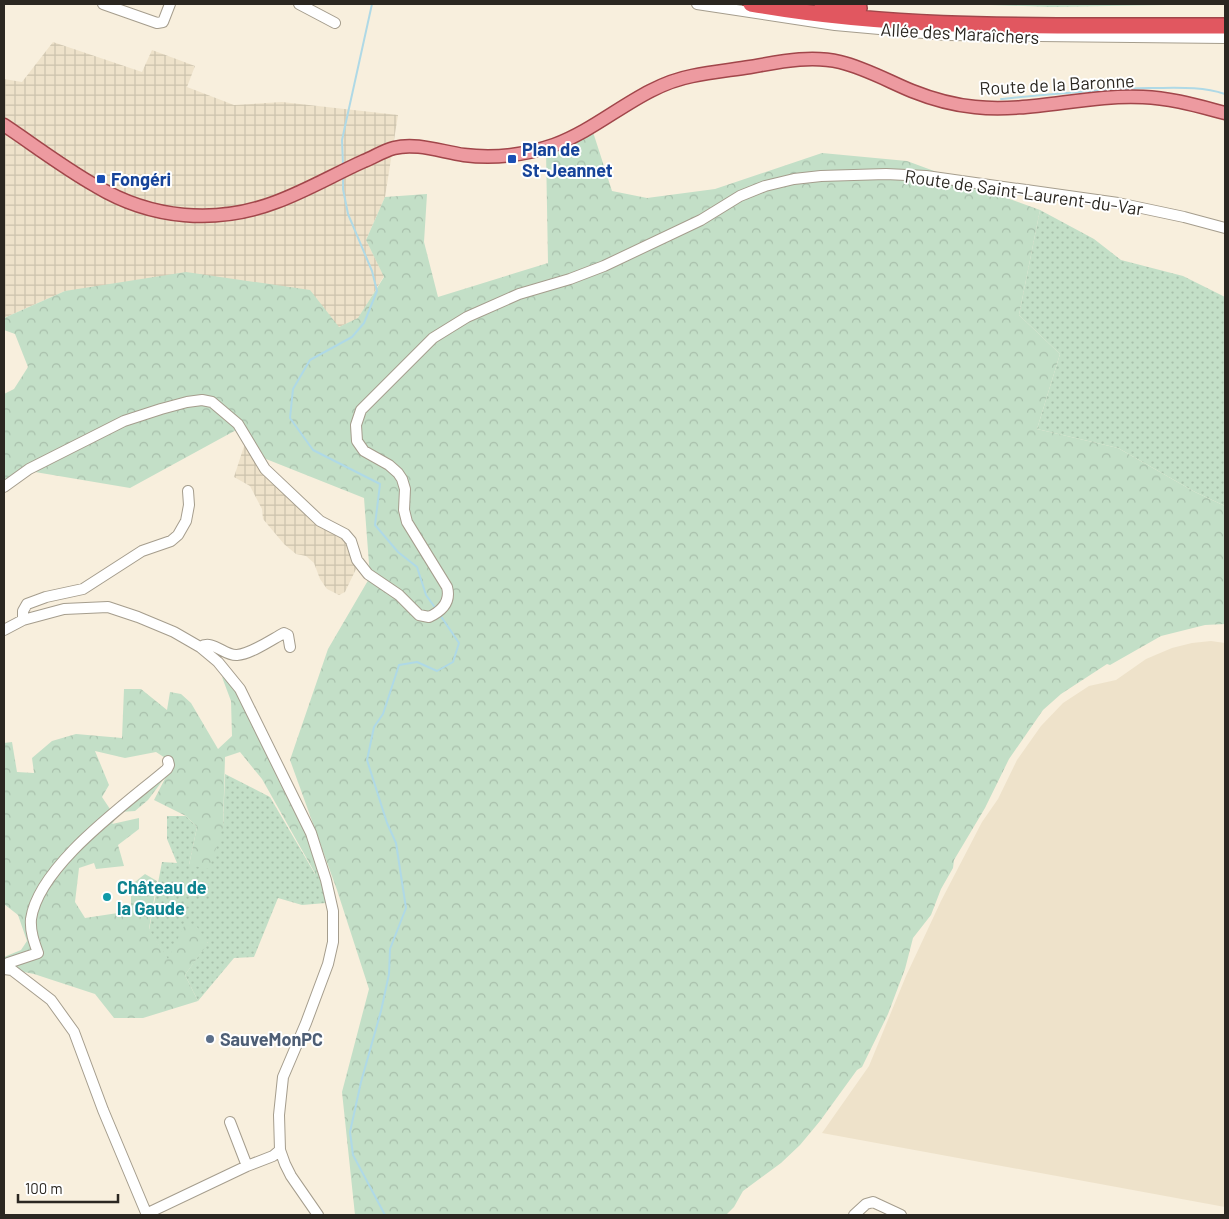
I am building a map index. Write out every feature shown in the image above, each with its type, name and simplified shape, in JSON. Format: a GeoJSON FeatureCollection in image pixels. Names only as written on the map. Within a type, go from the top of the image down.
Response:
{"type":"FeatureCollection","features":[{"type":"Feature","properties":{"kind":"highway"},"geometry":{"type":"LineString","coordinates":[[751,4],[833,16],[930,23],[1024,26],[1225,26]]}},
{"type":"Feature","properties":{"kind":"highway"},"geometry":{"type":"LineString","coordinates":[[822,4],[873,10],[961,16],[1225,17]]}},
{"type":"Feature","properties":{"kind":"main road","name":"Route de la Baronne"},"geometry":{"type":"LineString","coordinates":[[4,125],[81,176],[181,215],[196,217],[242,213],[278,202],[382,152],[403,147],[415,147],[480,157],[523,153],[553,145],[585,131],[638,97],[676,80],[709,73],[809,59],[845,64],[930,98],[976,107],[1002,108],[1100,98],[1142,97],[1177,101],[1225,113]]}},
{"type":"Feature","properties":{"kind":"street"},"geometry":{"type":"LineString","coordinates":[[103,4],[157,23],[163,22],[170,4]]}},
{"type":"Feature","properties":{"kind":"street"},"geometry":{"type":"LineString","coordinates":[[298,4],[335,23]]}},
{"type":"Feature","properties":{"kind":"street","name":"Allée des Maraîchers"},"geometry":{"type":"LineString","coordinates":[[697,4],[834,25],[946,35],[1225,38]]}},
{"type":"Feature","properties":{"kind":"street","name":"Route de Saint-Laurent-du-Var"},"geometry":{"type":"LineString","coordinates":[[4,487],[29,469],[124,421],[160,408],[187,402],[202,400],[212,402],[238,424],[265,469],[320,521],[345,534],[351,541],[357,560],[368,574],[399,595],[419,615],[426,618],[432,617],[447,602],[449,594],[444,580],[407,522],[404,510],[405,489],[402,479],[389,465],[364,451],[358,440],[356,425],[361,410],[433,338],[467,317],[519,294],[570,279],[604,266],[701,220],[740,196],[765,186],[794,179],[886,174],[926,176],[1118,203],[1225,228]]}},
{"type":"Feature","properties":{"kind":"street"},"geometry":{"type":"LineString","coordinates":[[23,620],[23,611],[27,604],[46,597],[83,589],[142,551],[171,541],[178,535],[186,521],[189,505],[188,491]]}},
{"type":"Feature","properties":{"kind":"street"},"geometry":{"type":"LineString","coordinates":[[4,640],[9,633],[7,629],[23,620],[64,609],[108,607],[174,632],[200,647],[218,662],[244,695],[311,833],[326,880],[333,911],[333,942],[328,964],[283,1078],[279,1115],[280,1150],[291,1176],[318,1215]]}},
{"type":"Feature","properties":{"kind":"street"},"geometry":{"type":"LineString","coordinates":[[200,647],[204,644],[211,645],[229,654],[244,654],[284,633],[290,638],[290,646]]}},
{"type":"Feature","properties":{"kind":"street"},"geometry":{"type":"LineString","coordinates":[[168,761],[169,765],[166,769],[73,850],[51,875],[38,898],[31,919],[31,932],[38,953],[8,963],[4,969],[12,970],[51,1000],[74,1032],[103,1110],[147,1215],[247,1166],[273,1156],[280,1150]]}},
{"type":"Feature","properties":{"kind":"street"},"geometry":{"type":"LineString","coordinates":[[230,1122],[247,1166]]}},
{"type":"Feature","properties":{"kind":"street"},"geometry":{"type":"LineString","coordinates":[[854,1215],[866,1204],[873,1202],[901,1215]]}},
{"type":"Feature","properties":{"kind":"shaded area"},"geometry":{"type":"Polygon","coordinates":[[[53,42],[142,72],[152,50],[195,66],[187,87],[234,105],[282,102],[398,115],[385,197],[366,240],[384,276],[358,319],[339,327],[65,291],[4,318],[4,79],[22,82],[53,42]]]}},
{"type":"Feature","properties":{"kind":"shaded area"},"geometry":{"type":"Polygon","coordinates":[[[245,443],[344,538],[350,549],[356,569],[345,592],[339,595],[327,589],[320,579],[314,563],[306,556],[296,554],[284,544],[263,519],[262,509],[250,486],[234,477],[245,443]]]}},
{"type":"Feature","properties":{"kind":"shaded area"},"geometry":{"type":"Polygon","coordinates":[[[1211,641],[1225,643],[1225,1207],[822,1133],[869,1066],[906,976],[941,901],[982,822],[998,799],[1017,760],[1041,726],[1063,703],[1089,686],[1116,680],[1146,659],[1172,648],[1211,641]]]}},
{"type":"Feature","properties":{"kind":"green space"},"geometry":{"type":"Polygon","coordinates":[[[962,4],[1225,4],[1051,7],[962,4]]]}},
{"type":"Feature","properties":{"kind":"green space"},"geometry":{"type":"Polygon","coordinates":[[[593,132],[612,191],[647,198],[715,189],[822,153],[907,161],[1040,210],[1019,315],[1060,354],[1037,429],[1118,448],[1195,492],[1225,506],[1225,624],[1205,625],[1161,636],[1110,665],[1107,664],[1061,694],[1043,710],[1009,759],[985,808],[954,860],[953,868],[941,889],[931,915],[913,938],[905,969],[888,1014],[862,1067],[857,1070],[800,1145],[781,1163],[743,1191],[734,1207],[726,1215],[355,1215],[342,1092],[369,989],[337,890],[290,760],[328,649],[370,577],[364,498],[266,459],[238,429],[130,488],[35,472],[4,483],[4,394],[14,389],[28,367],[15,334],[4,330],[4,318],[65,291],[186,272],[310,290],[339,327],[358,318],[384,277],[366,240],[385,197],[427,194],[424,242],[438,297],[548,263],[546,151],[593,132]]]}},
{"type":"Feature","properties":{"kind":"green space"},"geometry":{"type":"Polygon","coordinates":[[[1040,210],[1094,239],[1121,260],[1183,276],[1225,297],[1225,506],[1195,492],[1118,448],[1037,429],[1060,354],[1019,315],[1040,210]]]}},
{"type":"Feature","properties":{"kind":"green space"},"geometry":{"type":"Polygon","coordinates":[[[222,677],[227,679],[246,707],[278,779],[313,847],[319,873],[316,875],[262,779],[240,752],[225,757],[223,827],[209,869],[189,865],[197,827],[186,816],[154,800],[173,763],[156,752],[125,758],[95,751],[109,785],[102,797],[110,809],[166,776],[148,800],[135,811],[120,812],[112,824],[139,818],[139,829],[118,845],[124,866],[96,869],[94,863],[79,868],[75,902],[85,918],[131,911],[131,885],[145,874],[157,881],[149,929],[168,959],[185,924],[195,924],[208,943],[185,975],[198,1001],[143,1018],[114,1018],[95,994],[34,974],[4,968],[4,957],[21,950],[27,941],[18,915],[4,904],[4,743],[12,742],[17,772],[34,773],[32,758],[52,741],[76,734],[122,738],[124,689],[141,689],[167,710],[170,692],[181,694],[191,703],[218,749],[232,736],[231,701],[222,677]]]}},
{"type":"Feature","properties":{"kind":"green space"},"geometry":{"type":"Polygon","coordinates":[[[225,774],[270,797],[315,874],[319,873],[326,903],[302,905],[278,898],[254,957],[234,958],[198,1001],[185,975],[208,942],[168,960],[149,930],[162,862],[177,863],[167,839],[167,816],[186,816],[197,827],[189,865],[223,827],[225,774]]]}},
{"type":"Feature","properties":{"kind":"waterway"},"geometry":{"type":"LineString","coordinates":[[343,165],[342,140],[372,4]]}},
{"type":"Feature","properties":{"kind":"waterway"},"geometry":{"type":"LineString","coordinates":[[1001,99],[1150,88],[1197,89],[1225,94]]}},
{"type":"Feature","properties":{"kind":"waterway"},"geometry":{"type":"LineString","coordinates":[[343,178],[343,189],[348,214],[372,271],[377,291],[364,323],[352,337],[310,360],[293,389],[290,418],[313,450],[380,484],[375,525],[398,552],[417,567],[426,595],[436,609]]}},
{"type":"Feature","properties":{"kind":"waterway"},"geometry":{"type":"LineString","coordinates":[[385,1215],[353,1155],[350,1132],[361,1082],[381,1011],[389,974],[390,949],[406,908],[396,843],[387,823],[367,760],[374,727],[383,714],[399,665],[417,662],[437,671],[453,662],[459,643],[440,615]]}},
{"type":"Feature","properties":{"kind":"place","name":"Plan de St-Jeannet"},"geometry":{"type":"Point","coordinates":[512,159]}},
{"type":"Feature","properties":{"kind":"place","name":"Fongéri"},"geometry":{"type":"Point","coordinates":[101,179]}},
{"type":"Feature","properties":{"kind":"place","name":"Château de la Gaude"},"geometry":{"type":"Point","coordinates":[107,897]}},
{"type":"Feature","properties":{"kind":"place","name":"SauveMonPC"},"geometry":{"type":"Point","coordinates":[210,1039]}}]}
